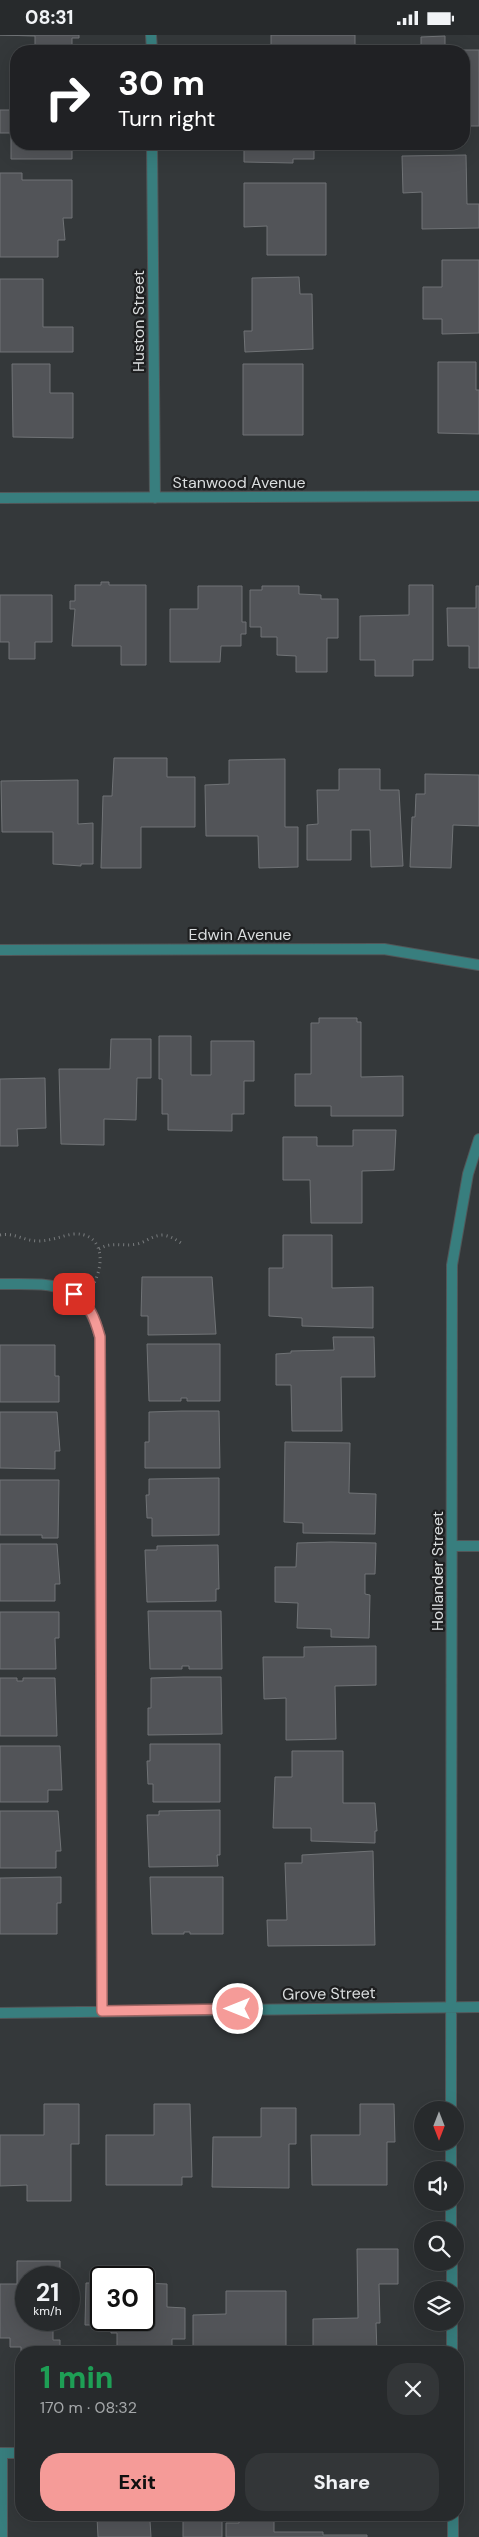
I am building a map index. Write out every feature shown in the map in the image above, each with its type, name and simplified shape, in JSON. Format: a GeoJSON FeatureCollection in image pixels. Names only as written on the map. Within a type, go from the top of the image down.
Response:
{"type":"FeatureCollection","features":[{"type":"Feature","properties":{"kind":"street","name":"Huston Street"},"geometry":{"type":"LineString","coordinates":[[152,150],[155,498]]}},
{"type":"Feature","properties":{"kind":"street","name":"Stanwood Avenue"},"geometry":{"type":"LineString","coordinates":[[0,498],[479,496]]}},
{"type":"Feature","properties":{"kind":"street","name":"Edwin Avenue"},"geometry":{"type":"LineString","coordinates":[[0,949],[384,949],[479,965]]}},
{"type":"Feature","properties":{"kind":"street","name":"Hollander Street"},"geometry":{"type":"LineString","coordinates":[[451,2101],[452,1265],[468,1173],[479,1139]]}},
{"type":"Feature","properties":{"kind":"street"},"geometry":{"type":"LineString","coordinates":[[0,1285],[41,1284],[64,1288],[84,1300],[95,1318],[100,1337],[102,2011]]}},
{"type":"Feature","properties":{"kind":"street"},"geometry":{"type":"LineString","coordinates":[[452,1546],[479,1546]]}},
{"type":"Feature","properties":{"kind":"street","name":"Grove Street"},"geometry":{"type":"LineString","coordinates":[[0,2013],[479,2007]]}},
{"type":"Feature","properties":{"kind":"street"},"geometry":{"type":"LineString","coordinates":[[452,2331],[452,2346]]}},
{"type":"Feature","properties":{"kind":"street"},"geometry":{"type":"LineString","coordinates":[[2,2537],[1,2453],[15,2453]]}},
{"type":"Feature","properties":{"kind":"street"},"geometry":{"type":"LineString","coordinates":[[453,2521],[453,2537]]}},
{"type":"Feature","properties":{"kind":"path"},"geometry":{"type":"LineString","coordinates":[[0,1235],[8,1233],[26,1240],[39,1241],[51,1241],[75,1234],[86,1236],[99,1249],[102,1259],[101,1269],[84,1300]]}},
{"type":"Feature","properties":{"kind":"path"},"geometry":{"type":"LineString","coordinates":[[99,1249],[112,1243],[128,1246],[139,1244],[156,1236],[165,1235],[181,1243]]}},
{"type":"Feature","properties":{"kind":"building"},"geometry":{"type":"Polygon","coordinates":[[[0,35],[79,35],[79,38],[72,38],[72,45],[35,45],[35,36],[0,35]]]}},
{"type":"Feature","properties":{"kind":"building"},"geometry":{"type":"Polygon","coordinates":[[[271,35],[355,35],[355,45],[271,45],[271,35]]]}},
{"type":"Feature","properties":{"kind":"building"},"geometry":{"type":"Polygon","coordinates":[[[445,36],[445,45],[421,45],[421,37],[445,36]]]}},
{"type":"Feature","properties":{"kind":"building"},"geometry":{"type":"Polygon","coordinates":[[[470,50],[479,50],[479,126],[470,126],[470,50]]]}},
{"type":"Feature","properties":{"kind":"building"},"geometry":{"type":"Polygon","coordinates":[[[0,110],[10,110],[10,133],[0,133],[0,110]]]}},
{"type":"Feature","properties":{"kind":"building"},"geometry":{"type":"Polygon","coordinates":[[[11,150],[72,150],[72,159],[11,159],[11,150]]]}},
{"type":"Feature","properties":{"kind":"building"},"geometry":{"type":"Polygon","coordinates":[[[244,150],[314,150],[314,159],[293,159],[293,163],[244,162],[244,150]]]}},
{"type":"Feature","properties":{"kind":"building"},"geometry":{"type":"Polygon","coordinates":[[[466,155],[467,204],[479,204],[479,228],[422,229],[422,192],[403,193],[402,156],[466,155]]]}},
{"type":"Feature","properties":{"kind":"building"},"geometry":{"type":"Polygon","coordinates":[[[0,173],[22,173],[22,180],[72,180],[72,218],[63,218],[65,240],[58,240],[58,257],[0,257],[0,173]]]}},
{"type":"Feature","properties":{"kind":"building"},"geometry":{"type":"Polygon","coordinates":[[[244,183],[326,183],[326,255],[267,255],[267,226],[244,227],[244,183]]]}},
{"type":"Feature","properties":{"kind":"building"},"geometry":{"type":"Polygon","coordinates":[[[442,260],[479,260],[479,333],[442,334],[442,319],[423,319],[423,287],[442,287],[442,260]]]}},
{"type":"Feature","properties":{"kind":"building"},"geometry":{"type":"Polygon","coordinates":[[[299,277],[300,294],[312,294],[313,349],[245,352],[244,331],[252,331],[252,278],[299,277]]]}},
{"type":"Feature","properties":{"kind":"building"},"geometry":{"type":"Polygon","coordinates":[[[0,279],[43,279],[43,327],[73,327],[73,352],[0,352],[0,279]]]}},
{"type":"Feature","properties":{"kind":"building"},"geometry":{"type":"Polygon","coordinates":[[[438,362],[476,362],[476,390],[479,390],[479,434],[438,433],[438,362]]]}},
{"type":"Feature","properties":{"kind":"building"},"geometry":{"type":"Polygon","coordinates":[[[12,364],[50,364],[50,393],[73,393],[73,438],[13,437],[12,364]]]}},
{"type":"Feature","properties":{"kind":"building"},"geometry":{"type":"Polygon","coordinates":[[[243,364],[303,364],[303,435],[243,435],[243,364]]]}},
{"type":"Feature","properties":{"kind":"building"},"geometry":{"type":"Polygon","coordinates":[[[101,582],[109,582],[109,585],[146,585],[146,665],[121,665],[121,646],[72,646],[75,609],[70,609],[70,601],[75,601],[75,585],[101,585],[101,582]]]}},
{"type":"Feature","properties":{"kind":"building"},"geometry":{"type":"Polygon","coordinates":[[[409,585],[433,585],[433,660],[413,660],[413,676],[375,676],[375,660],[360,660],[360,616],[409,615],[409,585]]]}},
{"type":"Feature","properties":{"kind":"building"},"geometry":{"type":"Polygon","coordinates":[[[198,586],[242,586],[242,622],[246,622],[246,634],[241,634],[241,646],[221,646],[220,662],[170,662],[170,609],[198,609],[198,586]]]}},
{"type":"Feature","properties":{"kind":"building"},"geometry":{"type":"Polygon","coordinates":[[[262,586],[299,586],[299,594],[321,595],[321,599],[338,599],[338,638],[327,638],[327,672],[296,672],[296,656],[277,655],[277,637],[261,637],[261,627],[250,627],[250,590],[262,590],[262,586]]]}},
{"type":"Feature","properties":{"kind":"building"},"geometry":{"type":"Polygon","coordinates":[[[476,586],[479,586],[479,668],[469,668],[469,646],[448,646],[447,608],[476,608],[476,586]]]}},
{"type":"Feature","properties":{"kind":"building"},"geometry":{"type":"Polygon","coordinates":[[[0,595],[52,595],[52,642],[35,642],[35,659],[9,659],[9,642],[0,642],[0,595]]]}},
{"type":"Feature","properties":{"kind":"building"},"geometry":{"type":"Polygon","coordinates":[[[114,758],[167,758],[167,777],[195,777],[195,827],[141,827],[141,868],[101,868],[103,796],[112,796],[114,758]]]}},
{"type":"Feature","properties":{"kind":"building"},"geometry":{"type":"Polygon","coordinates":[[[285,759],[285,827],[298,827],[298,867],[259,868],[258,836],[206,836],[205,785],[229,784],[229,760],[285,759]]]}},
{"type":"Feature","properties":{"kind":"building"},"geometry":{"type":"Polygon","coordinates":[[[339,769],[380,769],[380,790],[399,790],[403,866],[371,867],[370,830],[351,830],[351,860],[307,860],[307,825],[318,824],[317,790],[339,790],[339,769]]]}},
{"type":"Feature","properties":{"kind":"building"},"geometry":{"type":"Polygon","coordinates":[[[425,774],[479,775],[479,826],[453,825],[451,868],[410,867],[412,817],[415,817],[416,794],[425,794],[425,774]]]}},
{"type":"Feature","properties":{"kind":"building"},"geometry":{"type":"Polygon","coordinates":[[[78,780],[78,824],[93,823],[93,864],[81,864],[81,866],[53,864],[53,832],[2,832],[1,781],[78,780]]]}},
{"type":"Feature","properties":{"kind":"building"},"geometry":{"type":"Polygon","coordinates":[[[319,1018],[357,1018],[357,1022],[361,1022],[361,1077],[403,1076],[403,1116],[331,1116],[331,1106],[295,1106],[295,1074],[311,1074],[311,1023],[319,1023],[319,1018]]]}},
{"type":"Feature","properties":{"kind":"building"},"geometry":{"type":"Polygon","coordinates":[[[159,1036],[191,1036],[191,1075],[211,1075],[211,1041],[254,1041],[254,1081],[244,1081],[244,1114],[232,1114],[232,1131],[168,1130],[168,1114],[162,1114],[162,1079],[159,1079],[159,1036]]]}},
{"type":"Feature","properties":{"kind":"building"},"geometry":{"type":"Polygon","coordinates":[[[111,1039],[151,1039],[151,1078],[137,1078],[136,1120],[104,1119],[104,1145],[61,1144],[59,1069],[110,1069],[111,1039]]]}},
{"type":"Feature","properties":{"kind":"building"},"geometry":{"type":"Polygon","coordinates":[[[45,1078],[46,1128],[17,1129],[18,1146],[0,1146],[0,1079],[45,1078]]]}},
{"type":"Feature","properties":{"kind":"building"},"geometry":{"type":"Polygon","coordinates":[[[353,1130],[396,1130],[394,1170],[362,1171],[362,1223],[311,1223],[310,1180],[283,1180],[283,1137],[317,1137],[317,1146],[353,1146],[353,1130]]]}},
{"type":"Feature","properties":{"kind":"building"},"geometry":{"type":"Polygon","coordinates":[[[283,1235],[332,1235],[332,1288],[373,1287],[373,1328],[302,1326],[302,1318],[269,1316],[269,1268],[283,1268],[283,1235]]]}},
{"type":"Feature","properties":{"kind":"building"},"geometry":{"type":"Polygon","coordinates":[[[142,1277],[212,1277],[216,1334],[148,1335],[148,1316],[141,1316],[142,1277]]]}},
{"type":"Feature","properties":{"kind":"building"},"geometry":{"type":"Polygon","coordinates":[[[333,1337],[374,1337],[375,1377],[341,1377],[342,1431],[292,1431],[291,1385],[276,1385],[276,1354],[291,1353],[291,1351],[334,1350],[333,1337]]]}},
{"type":"Feature","properties":{"kind":"building"},"geometry":{"type":"Polygon","coordinates":[[[147,1344],[220,1344],[220,1401],[187,1401],[187,1398],[181,1398],[181,1401],[149,1401],[147,1344]]]}},
{"type":"Feature","properties":{"kind":"building"},"geometry":{"type":"Polygon","coordinates":[[[0,1345],[55,1345],[55,1376],[59,1376],[59,1402],[0,1402],[0,1345]]]}},
{"type":"Feature","properties":{"kind":"building"},"geometry":{"type":"Polygon","coordinates":[[[219,1411],[220,1468],[145,1468],[145,1442],[149,1442],[149,1412],[219,1411]]]}},
{"type":"Feature","properties":{"kind":"building"},"geometry":{"type":"Polygon","coordinates":[[[0,1412],[57,1412],[60,1451],[55,1451],[55,1469],[0,1468],[0,1412]]]}},
{"type":"Feature","properties":{"kind":"building"},"geometry":{"type":"Polygon","coordinates":[[[285,1442],[350,1443],[349,1493],[376,1494],[375,1534],[303,1533],[303,1523],[284,1522],[285,1442]]]}},
{"type":"Feature","properties":{"kind":"building"},"geometry":{"type":"Polygon","coordinates":[[[219,1478],[219,1535],[152,1536],[152,1518],[147,1518],[146,1495],[149,1495],[149,1479],[219,1478]]]}},
{"type":"Feature","properties":{"kind":"building"},"geometry":{"type":"Polygon","coordinates":[[[0,1480],[59,1480],[58,1538],[42,1538],[42,1535],[0,1535],[0,1480]]]}},
{"type":"Feature","properties":{"kind":"building"},"geometry":{"type":"Polygon","coordinates":[[[297,1543],[376,1543],[375,1574],[365,1574],[365,1594],[370,1595],[369,1638],[331,1637],[331,1629],[297,1628],[298,1603],[275,1602],[275,1567],[296,1567],[297,1543]]]}},
{"type":"Feature","properties":{"kind":"building"},"geometry":{"type":"Polygon","coordinates":[[[0,1544],[57,1544],[60,1584],[55,1584],[55,1601],[0,1601],[0,1544]]]}},
{"type":"Feature","properties":{"kind":"building"},"geometry":{"type":"Polygon","coordinates":[[[218,1545],[219,1589],[216,1589],[216,1601],[147,1602],[145,1550],[157,1550],[157,1546],[218,1545]]]}},
{"type":"Feature","properties":{"kind":"building"},"geometry":{"type":"Polygon","coordinates":[[[148,1611],[221,1611],[222,1669],[189,1669],[189,1666],[182,1666],[182,1669],[150,1669],[148,1611]]]}},
{"type":"Feature","properties":{"kind":"building"},"geometry":{"type":"Polygon","coordinates":[[[0,1612],[59,1612],[59,1638],[55,1638],[56,1669],[0,1669],[0,1612]]]}},
{"type":"Feature","properties":{"kind":"building"},"geometry":{"type":"Polygon","coordinates":[[[376,1646],[376,1685],[335,1686],[336,1739],[286,1740],[286,1698],[264,1699],[263,1657],[304,1657],[304,1647],[376,1646]]]}},
{"type":"Feature","properties":{"kind":"building"},"geometry":{"type":"Polygon","coordinates":[[[221,1677],[222,1734],[148,1735],[148,1708],[151,1708],[151,1678],[221,1677]]]}},
{"type":"Feature","properties":{"kind":"building"},"geometry":{"type":"Polygon","coordinates":[[[0,1678],[17,1678],[17,1681],[23,1681],[23,1678],[55,1678],[57,1736],[0,1736],[0,1678]]]}},
{"type":"Feature","properties":{"kind":"building"},"geometry":{"type":"Polygon","coordinates":[[[150,1744],[220,1744],[220,1802],[153,1802],[153,1784],[148,1784],[147,1761],[150,1761],[150,1744]]]}},
{"type":"Feature","properties":{"kind":"building"},"geometry":{"type":"Polygon","coordinates":[[[0,1746],[60,1746],[62,1790],[48,1790],[48,1802],[0,1802],[0,1746]]]}},
{"type":"Feature","properties":{"kind":"building"},"geometry":{"type":"Polygon","coordinates":[[[292,1751],[343,1751],[343,1803],[375,1803],[377,1831],[375,1831],[375,1843],[311,1841],[311,1828],[273,1828],[275,1777],[292,1777],[292,1751]]]}},
{"type":"Feature","properties":{"kind":"building"},"geometry":{"type":"Polygon","coordinates":[[[220,1810],[220,1855],[217,1855],[218,1866],[149,1867],[147,1815],[159,1815],[159,1811],[220,1810]]]}},
{"type":"Feature","properties":{"kind":"building"},"geometry":{"type":"Polygon","coordinates":[[[0,1811],[58,1811],[61,1851],[56,1851],[56,1868],[0,1868],[0,1811]]]}},
{"type":"Feature","properties":{"kind":"building"},"geometry":{"type":"Polygon","coordinates":[[[373,1851],[375,1945],[268,1946],[267,1920],[287,1920],[285,1863],[302,1863],[302,1855],[373,1851]]]}},
{"type":"Feature","properties":{"kind":"building"},"geometry":{"type":"Polygon","coordinates":[[[61,1877],[61,1903],[57,1903],[57,1934],[0,1934],[0,1878],[61,1877]]]}},
{"type":"Feature","properties":{"kind":"building"},"geometry":{"type":"Polygon","coordinates":[[[150,1877],[223,1877],[223,1934],[190,1934],[190,1932],[184,1932],[184,1934],[152,1934],[150,1877]]]}},
{"type":"Feature","properties":{"kind":"building"},"geometry":{"type":"Polygon","coordinates":[[[44,2104],[79,2104],[79,2144],[71,2144],[71,2201],[27,2201],[27,2185],[0,2186],[0,2135],[44,2135],[44,2104]]]}},
{"type":"Feature","properties":{"kind":"building"},"geometry":{"type":"Polygon","coordinates":[[[154,2104],[190,2104],[192,2177],[182,2177],[182,2185],[106,2185],[106,2135],[154,2135],[154,2104]]]}},
{"type":"Feature","properties":{"kind":"building"},"geometry":{"type":"Polygon","coordinates":[[[360,2104],[394,2104],[395,2142],[387,2142],[387,2185],[312,2185],[311,2135],[360,2135],[360,2104]]]}},
{"type":"Feature","properties":{"kind":"building"},"geometry":{"type":"Polygon","coordinates":[[[261,2108],[296,2108],[296,2144],[289,2144],[289,2188],[212,2187],[213,2137],[261,2137],[261,2108]]]}},
{"type":"Feature","properties":{"kind":"building"},"geometry":{"type":"Polygon","coordinates":[[[357,2249],[398,2249],[398,2284],[379,2284],[380,2323],[376,2323],[377,2346],[313,2346],[313,2319],[358,2318],[357,2249]]]}},
{"type":"Feature","properties":{"kind":"building"},"geometry":{"type":"Polygon","coordinates":[[[17,2261],[60,2261],[60,2266],[17,2266],[17,2261]]]}},
{"type":"Feature","properties":{"kind":"building"},"geometry":{"type":"Polygon","coordinates":[[[86,2283],[90,2283],[90,2325],[85,2325],[86,2283]]]}},
{"type":"Feature","properties":{"kind":"building"},"geometry":{"type":"Polygon","coordinates":[[[155,2283],[167,2284],[167,2307],[185,2308],[185,2339],[172,2339],[172,2346],[117,2346],[117,2333],[111,2333],[111,2331],[155,2331],[155,2283]]]}},
{"type":"Feature","properties":{"kind":"building"},"geometry":{"type":"Polygon","coordinates":[[[0,2284],[15,2284],[15,2331],[53,2331],[53,2340],[60,2340],[60,2346],[10,2347],[10,2338],[0,2338],[0,2284]]]}},
{"type":"Feature","properties":{"kind":"building"},"geometry":{"type":"Polygon","coordinates":[[[226,2291],[286,2291],[286,2346],[193,2346],[193,2315],[226,2314],[226,2291]]]}},
{"type":"Feature","properties":{"kind":"building"},"geometry":{"type":"Polygon","coordinates":[[[97,2521],[150,2521],[151,2537],[98,2537],[97,2521]]]}},
{"type":"Feature","properties":{"kind":"building"},"geometry":{"type":"Polygon","coordinates":[[[183,2521],[222,2521],[222,2537],[183,2537],[183,2521]]]}},
{"type":"Feature","properties":{"kind":"building"},"geometry":{"type":"Polygon","coordinates":[[[239,2521],[274,2521],[274,2532],[323,2532],[323,2535],[367,2535],[367,2537],[226,2537],[226,2523],[239,2523],[239,2521]]]}},
{"type":"Feature","properties":{"kind":"route"},"geometry":{"type":"LineString","coordinates":[[74,1294],[84,1300],[95,1318],[100,1337],[102,2011],[238,2009]]}}]}
